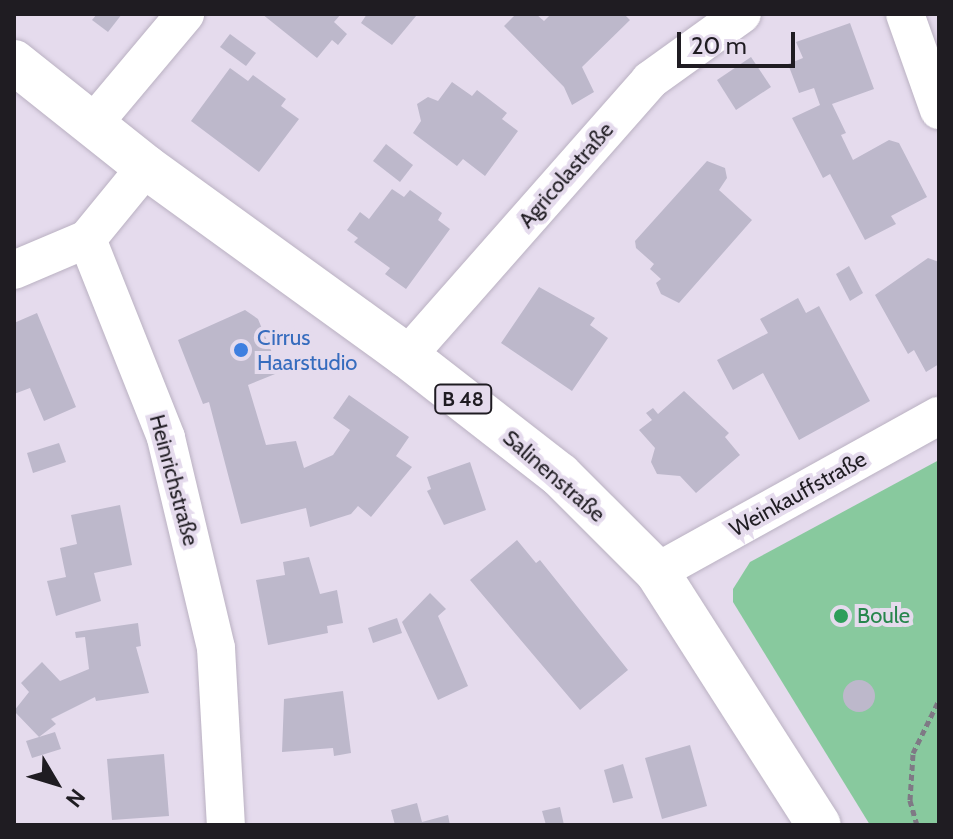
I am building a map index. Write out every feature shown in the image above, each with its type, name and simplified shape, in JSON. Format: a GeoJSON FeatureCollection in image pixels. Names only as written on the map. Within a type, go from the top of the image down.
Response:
{"type":"FeatureCollection","features":[{"type":"Feature","properties":{"kind":"main road","name":"Salinenstraße"},"geometry":{"type":"LineString","coordinates":[[14,62],[146,167],[407,356],[560,475],[657,572],[819,825]]}},
{"type":"Feature","properties":{"kind":"street"},"geometry":{"type":"LineString","coordinates":[[92,125],[185,14]]}},
{"type":"Feature","properties":{"kind":"street","name":"Agricolastraße"},"geometry":{"type":"LineString","coordinates":[[407,356],[650,80],[742,14]]}},
{"type":"Feature","properties":{"kind":"street"},"geometry":{"type":"LineString","coordinates":[[905,14],[939,110]]}},
{"type":"Feature","properties":{"kind":"street"},"geometry":{"type":"LineString","coordinates":[[14,270],[87,239],[146,167]]}},
{"type":"Feature","properties":{"kind":"street","name":"Heinrichstraße"},"geometry":{"type":"LineString","coordinates":[[87,239],[166,438],[216,648],[226,825]]}},
{"type":"Feature","properties":{"kind":"street","name":"Weinkauffstraße"},"geometry":{"type":"LineString","coordinates":[[657,572],[939,416]]}},
{"type":"Feature","properties":{"kind":"path"},"geometry":{"type":"LineString","coordinates":[[917,825],[910,800],[913,753],[939,700]]}},
{"type":"Feature","properties":{"kind":"green space"},"geometry":{"type":"Polygon","coordinates":[[[939,460],[939,825],[870,825],[733,602],[733,589],[750,562],[939,460]]]}},
{"type":"Feature","properties":{"kind":"building"},"geometry":{"type":"Polygon","coordinates":[[[97,14],[122,14],[108,32],[92,20],[97,14]]]}},
{"type":"Feature","properties":{"kind":"building"},"geometry":{"type":"Polygon","coordinates":[[[262,14],[341,14],[334,22],[347,34],[338,45],[332,40],[317,58],[262,14]]]}},
{"type":"Feature","properties":{"kind":"building"},"geometry":{"type":"Polygon","coordinates":[[[367,14],[416,16],[392,45],[361,23],[367,14]]]}},
{"type":"Feature","properties":{"kind":"building"},"geometry":{"type":"Polygon","coordinates":[[[516,14],[536,14],[544,21],[551,14],[624,14],[630,20],[582,67],[594,92],[572,105],[564,87],[504,26],[516,14]]]}},
{"type":"Feature","properties":{"kind":"building"},"geometry":{"type":"Polygon","coordinates":[[[850,23],[874,89],[832,104],[846,133],[841,135],[853,160],[889,140],[899,143],[927,197],[891,216],[896,224],[865,240],[830,174],[823,178],[792,118],[820,105],[814,88],[799,93],[788,64],[803,58],[796,42],[850,23]]]}},
{"type":"Feature","properties":{"kind":"building"},"geometry":{"type":"Polygon","coordinates":[[[230,34],[256,53],[246,66],[220,47],[230,34]]]}},
{"type":"Feature","properties":{"kind":"building"},"geometry":{"type":"Polygon","coordinates":[[[751,57],[771,87],[736,110],[717,80],[751,57]]]}},
{"type":"Feature","properties":{"kind":"building"},"geometry":{"type":"Polygon","coordinates":[[[230,68],[248,81],[253,75],[286,99],[281,106],[299,119],[259,172],[191,121],[230,68]]]}},
{"type":"Feature","properties":{"kind":"building"},"geometry":{"type":"Polygon","coordinates":[[[452,82],[472,96],[477,90],[507,113],[502,119],[518,131],[485,176],[463,159],[457,166],[413,133],[421,121],[417,104],[428,97],[438,101],[452,82]]]}},
{"type":"Feature","properties":{"kind":"building"},"geometry":{"type":"Polygon","coordinates":[[[386,144],[413,165],[400,182],[373,161],[386,144]]]}},
{"type":"Feature","properties":{"kind":"building"},"geometry":{"type":"Polygon","coordinates":[[[707,161],[725,168],[727,178],[719,190],[752,220],[679,303],[661,294],[656,283],[661,279],[650,269],[654,264],[636,248],[635,241],[707,161]]]}},
{"type":"Feature","properties":{"kind":"building"},"geometry":{"type":"Polygon","coordinates":[[[392,189],[404,197],[410,190],[442,213],[438,220],[450,229],[406,289],[385,274],[390,268],[354,242],[358,238],[347,230],[360,212],[369,219],[392,189]]]}},
{"type":"Feature","properties":{"kind":"building"},"geometry":{"type":"Polygon","coordinates":[[[928,258],[939,262],[939,364],[926,372],[914,350],[908,354],[875,295],[928,258]]]}},
{"type":"Feature","properties":{"kind":"building"},"geometry":{"type":"Polygon","coordinates":[[[849,266],[863,293],[850,301],[836,274],[849,266]]]}},
{"type":"Feature","properties":{"kind":"building"},"geometry":{"type":"Polygon","coordinates":[[[539,287],[595,318],[590,325],[608,338],[572,391],[501,343],[539,287]]]}},
{"type":"Feature","properties":{"kind":"building"},"geometry":{"type":"Polygon","coordinates":[[[798,298],[806,313],[819,306],[870,401],[799,440],[763,373],[733,390],[717,360],[768,333],[760,319],[798,298]]]}},
{"type":"Feature","properties":{"kind":"building"},"geometry":{"type":"Polygon","coordinates":[[[245,310],[258,319],[280,372],[248,385],[266,445],[296,441],[304,468],[333,455],[350,430],[333,418],[349,395],[409,437],[396,456],[412,467],[371,517],[358,506],[351,514],[310,527],[306,508],[241,524],[209,402],[203,404],[178,340],[245,310]]]}},
{"type":"Feature","properties":{"kind":"building"},"geometry":{"type":"Polygon","coordinates":[[[37,313],[76,407],[44,421],[30,388],[14,394],[14,323],[37,313]]]}},
{"type":"Feature","properties":{"kind":"building"},"geometry":{"type":"Polygon","coordinates":[[[684,391],[729,433],[725,437],[740,455],[696,493],[680,476],[657,474],[651,462],[655,448],[639,430],[652,420],[646,413],[653,408],[658,414],[684,391]]]}},
{"type":"Feature","properties":{"kind":"building"},"geometry":{"type":"Polygon","coordinates":[[[59,443],[66,462],[33,473],[27,453],[59,443]]]}},
{"type":"Feature","properties":{"kind":"building"},"geometry":{"type":"Polygon","coordinates":[[[470,462],[486,510],[444,525],[427,491],[431,489],[427,477],[470,462]]]}},
{"type":"Feature","properties":{"kind":"building"},"geometry":{"type":"Polygon","coordinates":[[[120,505],[132,565],[94,573],[101,601],[56,616],[47,581],[66,577],[60,548],[77,544],[71,515],[120,505]]]}},
{"type":"Feature","properties":{"kind":"building"},"geometry":{"type":"Polygon","coordinates":[[[517,540],[536,563],[540,560],[628,670],[580,710],[470,580],[517,540]]]}},
{"type":"Feature","properties":{"kind":"building"},"geometry":{"type":"Polygon","coordinates":[[[309,557],[320,594],[337,590],[343,623],[327,626],[328,633],[268,645],[256,580],[285,575],[283,562],[309,557]]]}},
{"type":"Feature","properties":{"kind":"building"},"geometry":{"type":"Polygon","coordinates":[[[430,593],[446,609],[438,616],[468,686],[438,700],[402,622],[430,593]]]}},
{"type":"Feature","properties":{"kind":"building"},"geometry":{"type":"Polygon","coordinates":[[[397,618],[402,633],[373,643],[368,628],[397,618]]]}},
{"type":"Feature","properties":{"kind":"building"},"geometry":{"type":"Polygon","coordinates":[[[138,623],[141,646],[136,647],[149,693],[96,701],[95,697],[51,719],[56,724],[39,737],[14,711],[29,692],[21,683],[42,662],[60,681],[89,669],[85,637],[76,638],[75,632],[138,623]]]}},
{"type":"Feature","properties":{"kind":"building"},"geometry":{"type":"Polygon","coordinates":[[[859,680],[870,685],[875,696],[870,707],[859,712],[848,707],[843,696],[848,685],[859,680]]]}},
{"type":"Feature","properties":{"kind":"building"},"geometry":{"type":"Polygon","coordinates":[[[343,691],[351,753],[334,756],[333,748],[282,752],[284,699],[343,691]]]}},
{"type":"Feature","properties":{"kind":"building"},"geometry":{"type":"Polygon","coordinates":[[[55,732],[61,749],[32,758],[26,741],[55,732]]]}},
{"type":"Feature","properties":{"kind":"building"},"geometry":{"type":"Polygon","coordinates":[[[690,745],[707,806],[662,819],[645,758],[690,745]]]}},
{"type":"Feature","properties":{"kind":"building"},"geometry":{"type":"Polygon","coordinates":[[[164,754],[169,816],[112,820],[107,759],[164,754]]]}},
{"type":"Feature","properties":{"kind":"building"},"geometry":{"type":"Polygon","coordinates":[[[623,764],[633,798],[613,803],[604,770],[623,764]]]}},
{"type":"Feature","properties":{"kind":"building"},"geometry":{"type":"Polygon","coordinates":[[[417,803],[422,822],[448,815],[450,825],[395,825],[391,810],[417,803]]]}},
{"type":"Feature","properties":{"kind":"building"},"geometry":{"type":"Polygon","coordinates":[[[560,807],[564,825],[546,825],[542,811],[560,807]]]}},
{"type":"Feature","properties":{"kind":"place","name":"Cirrus Haarstudio"},"geometry":{"type":"Point","coordinates":[241,350]}},
{"type":"Feature","properties":{"kind":"place","name":"Boule"},"geometry":{"type":"Point","coordinates":[841,616]}}]}
